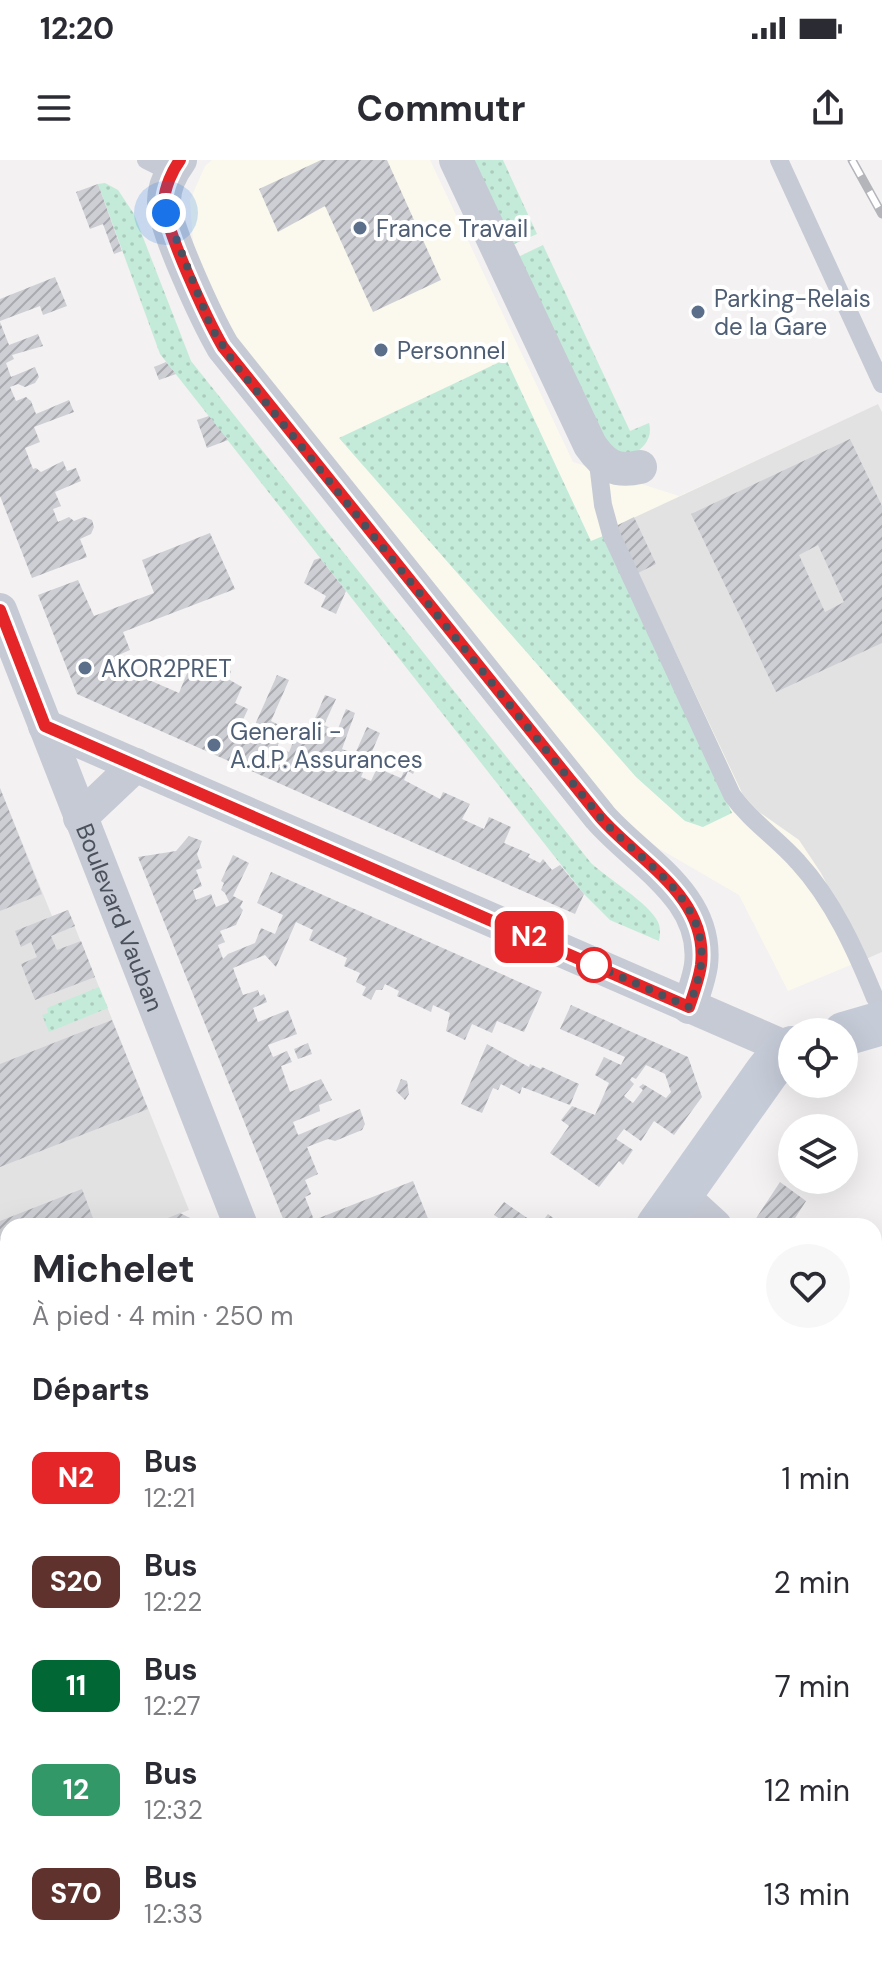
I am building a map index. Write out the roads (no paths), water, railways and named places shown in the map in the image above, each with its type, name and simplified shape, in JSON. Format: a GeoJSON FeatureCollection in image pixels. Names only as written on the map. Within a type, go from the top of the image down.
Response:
{"type":"FeatureCollection","features":[{"type":"Feature","properties":{"kind":"main road"},"geometry":{"type":"LineString","coordinates":[[858,1024],[879,1010]]}},
{"type":"Feature","properties":{"kind":"main road"},"geometry":{"type":"LineString","coordinates":[[669,1210],[778,1061]]}},
{"type":"Feature","properties":{"kind":"street"},"geometry":{"type":"LineString","coordinates":[[456,160],[597,455],[614,469],[640,467]]}},
{"type":"Feature","properties":{"kind":"street"},"geometry":{"type":"LineString","coordinates":[[166,164],[166,213],[211,327],[234,363],[600,817],[626,845],[665,878],[684,901],[693,917],[701,951],[698,979],[689,1007]]}},
{"type":"Feature","properties":{"kind":"street","name":"Boulevard Vauban"},"geometry":{"type":"LineString","coordinates":[[0,610],[238,1218]]}},
{"type":"Feature","properties":{"kind":"street"},"geometry":{"type":"LineString","coordinates":[[45,726],[778,1044]]}},
{"type":"Feature","properties":{"kind":"street"},"geometry":{"type":"LineString","coordinates":[[80,818],[136,765]]}},
{"type":"Feature","properties":{"kind":"street"},"geometry":{"type":"LineString","coordinates":[[669,1210],[692,1218]]}},
{"type":"Feature","properties":{"kind":"lane"},"geometry":{"type":"LineString","coordinates":[[779,160],[882,384]]}},
{"type":"Feature","properties":{"kind":"lane"},"geometry":{"type":"LineString","coordinates":[[597,455],[603,505],[611,534],[732,795],[752,821],[786,849],[810,876],[843,931],[879,1010]]}},
{"type":"Feature","properties":{"kind":"railway"},"geometry":{"type":"LineString","coordinates":[[852,160],[882,214]]}},
{"type":"Feature","properties":{"kind":"place","name":"France Travail"},"geometry":{"type":"Point","coordinates":[360,228]}},
{"type":"Feature","properties":{"kind":"place","name":"Parking-Relais de la Gare"},"geometry":{"type":"Point","coordinates":[698,312]}},
{"type":"Feature","properties":{"kind":"place","name":"Personnel"},"geometry":{"type":"Point","coordinates":[381,350]}},
{"type":"Feature","properties":{"kind":"place","name":"AKOR2PRET"},"geometry":{"type":"Point","coordinates":[85,668]}},
{"type":"Feature","properties":{"kind":"place","name":"Generali - A.d.P. Assurances"},"geometry":{"type":"Point","coordinates":[214,745]}}]}
